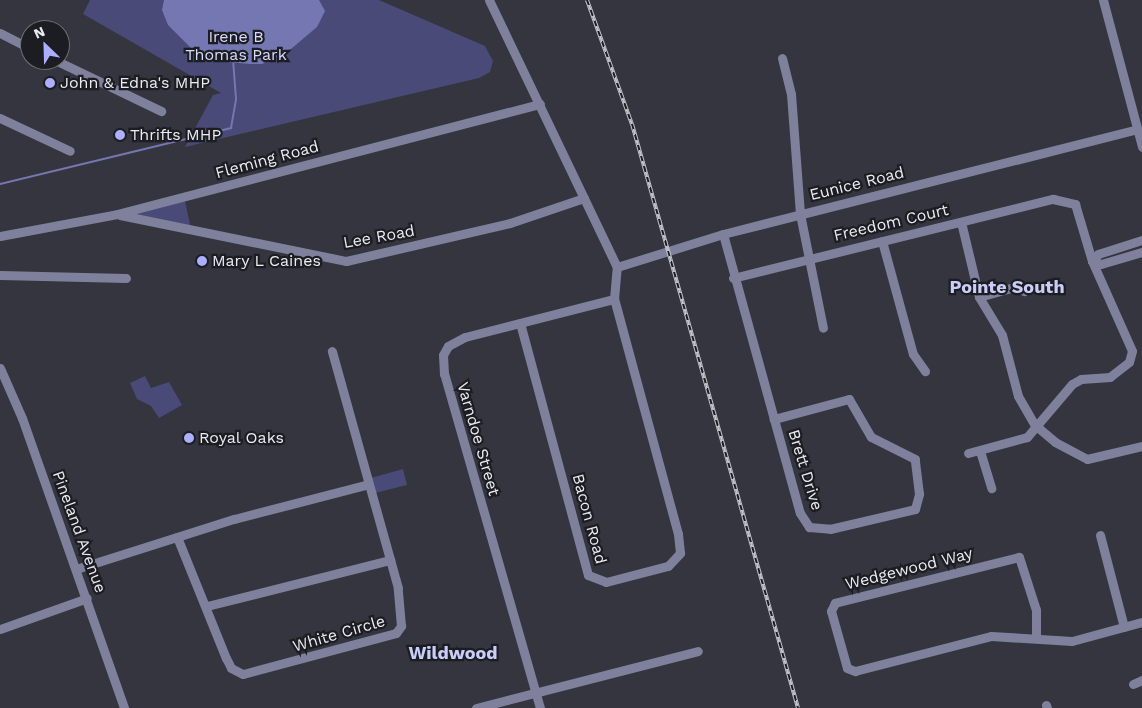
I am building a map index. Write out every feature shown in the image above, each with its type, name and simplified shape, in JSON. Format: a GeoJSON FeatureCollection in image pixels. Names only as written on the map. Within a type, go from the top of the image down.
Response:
{"type":"FeatureCollection","features":[{"type":"Feature","properties":{"kind":"street"},"geometry":{"type":"LineString","coordinates":[[489,0],[617,267],[614,299]]}},
{"type":"Feature","properties":{"kind":"street"},"geometry":{"type":"LineString","coordinates":[[1103,0],[1142,147]]}},
{"type":"Feature","properties":{"kind":"street"},"geometry":{"type":"LineString","coordinates":[[0,33],[20,43]]}},
{"type":"Feature","properties":{"kind":"street"},"geometry":{"type":"LineString","coordinates":[[782,58],[791,94],[800,214],[823,328]]}},
{"type":"Feature","properties":{"kind":"street"},"geometry":{"type":"LineString","coordinates":[[70,67],[162,111]]}},
{"type":"Feature","properties":{"kind":"street","name":"Fleming Road"},"geometry":{"type":"LineString","coordinates":[[0,236],[117,214],[540,104]]}},
{"type":"Feature","properties":{"kind":"street"},"geometry":{"type":"LineString","coordinates":[[0,118],[70,151]]}},
{"type":"Feature","properties":{"kind":"street","name":"Eunice Road"},"geometry":{"type":"LineString","coordinates":[[617,267],[723,234],[1137,129]]}},
{"type":"Feature","properties":{"kind":"street","name":"Lee Road"},"geometry":{"type":"LineString","coordinates":[[117,214],[346,261],[510,223],[584,198]]}},
{"type":"Feature","properties":{"kind":"street","name":"Freedom Court"},"geometry":{"type":"LineString","coordinates":[[733,278],[1056,199],[1075,204],[1092,261]]}},
{"type":"Feature","properties":{"kind":"street"},"geometry":{"type":"LineString","coordinates":[[961,222],[979,298],[1002,335],[1018,396],[1035,425],[1055,442],[1088,458],[1142,446]]}},
{"type":"Feature","properties":{"kind":"street","name":"Brett Drive"},"geometry":{"type":"LineString","coordinates":[[723,234],[733,278],[800,513],[811,529],[830,529],[915,509],[919,494],[915,459],[870,437],[849,399],[774,419]]}},
{"type":"Feature","properties":{"kind":"street"},"geometry":{"type":"LineString","coordinates":[[1092,261],[1098,254],[1142,240]]}},
{"type":"Feature","properties":{"kind":"street"},"geometry":{"type":"LineString","coordinates":[[882,241],[914,354],[925,371]]}},
{"type":"Feature","properties":{"kind":"street"},"geometry":{"type":"LineString","coordinates":[[1092,261],[1102,264],[1142,252]]}},
{"type":"Feature","properties":{"kind":"street"},"geometry":{"type":"LineString","coordinates":[[968,453],[1027,437],[1035,425],[1072,384],[1081,378],[1110,377],[1129,362],[1132,352],[1092,261]]}},
{"type":"Feature","properties":{"kind":"street"},"geometry":{"type":"LineString","coordinates":[[0,275],[126,278]]}},
{"type":"Feature","properties":{"kind":"street"},"geometry":{"type":"LineString","coordinates":[[979,298],[1014,288],[1024,291]]}},
{"type":"Feature","properties":{"kind":"street","name":"Bacon Road"},"geometry":{"type":"LineString","coordinates":[[520,323],[588,575],[606,582],[668,566],[680,553],[614,299]]}},
{"type":"Feature","properties":{"kind":"street","name":"Varndoe Street"},"geometry":{"type":"LineString","coordinates":[[540,708],[444,374],[443,355],[448,346],[465,337],[614,299]]}},
{"type":"Feature","properties":{"kind":"street","name":"White Circle"},"geometry":{"type":"LineString","coordinates":[[177,537],[231,668],[243,674],[262,671],[396,633],[401,626],[402,613],[390,560],[332,351]]}},
{"type":"Feature","properties":{"kind":"street","name":"Pineland Avenue"},"geometry":{"type":"LineString","coordinates":[[0,368],[87,598],[124,708]]}},
{"type":"Feature","properties":{"kind":"street"},"geometry":{"type":"LineString","coordinates":[[980,451],[991,488]]}},
{"type":"Feature","properties":{"kind":"street"},"geometry":{"type":"LineString","coordinates":[[76,569],[177,537],[369,484]]}},
{"type":"Feature","properties":{"kind":"street"},"geometry":{"type":"LineString","coordinates":[[1100,535],[1124,627]]}},
{"type":"Feature","properties":{"kind":"street","name":"Wedgewood Way"},"geometry":{"type":"LineString","coordinates":[[1036,637],[1036,610],[1019,557],[834,603],[831,611],[847,668],[855,671],[991,636],[1036,637],[1072,641],[1142,622]]}},
{"type":"Feature","properties":{"kind":"street"},"geometry":{"type":"LineString","coordinates":[[207,606],[390,560]]}},
{"type":"Feature","properties":{"kind":"street"},"geometry":{"type":"LineString","coordinates":[[0,629],[87,598]]}},
{"type":"Feature","properties":{"kind":"street"},"geometry":{"type":"LineString","coordinates":[[476,708],[698,651]]}},
{"type":"Feature","properties":{"kind":"street"},"geometry":{"type":"LineString","coordinates":[[1133,684],[1142,680]]}},
{"type":"Feature","properties":{"kind":"green space","name":"Irene B Thomas Park"},"geometry":{"type":"Polygon","coordinates":[[[90,0],[379,0],[485,46],[493,61],[490,72],[479,78],[185,147],[213,95],[221,93],[83,14],[90,0]]]}},
{"type":"Feature","properties":{"kind":"green space"},"geometry":{"type":"Polygon","coordinates":[[[184,197],[191,229],[127,216],[184,197]]]}},
{"type":"Feature","properties":{"kind":"green space"},"geometry":{"type":"Polygon","coordinates":[[[145,376],[151,388],[169,382],[182,405],[159,418],[151,406],[137,399],[130,383],[145,376]]]}},
{"type":"Feature","properties":{"kind":"green space"},"geometry":{"type":"Polygon","coordinates":[[[403,469],[407,485],[375,493],[371,478],[403,469]]]}},
{"type":"Feature","properties":{"kind":"shaded area"},"geometry":{"type":"Polygon","coordinates":[[[164,0],[319,0],[325,11],[317,27],[291,49],[262,64],[250,64],[216,61],[191,48],[168,25],[162,10],[164,0]]]}},
{"type":"Feature","properties":{"kind":"waterway"},"geometry":{"type":"LineString","coordinates":[[0,184],[231,128],[236,99],[233,59]]}},
{"type":"Feature","properties":{"kind":"railway"},"geometry":{"type":"LineString","coordinates":[[587,0],[632,124],[798,708]]}},
{"type":"Feature","properties":{"kind":"place","name":"John & Edna's MHP"},"geometry":{"type":"Point","coordinates":[50,83]}},
{"type":"Feature","properties":{"kind":"place","name":"Thrifts MHP"},"geometry":{"type":"Point","coordinates":[120,135]}},
{"type":"Feature","properties":{"kind":"place","name":"Mary L Caines"},"geometry":{"type":"Point","coordinates":[202,261]}},
{"type":"Feature","properties":{"kind":"place","name":"Royal Oaks"},"geometry":{"type":"Point","coordinates":[189,438]}},
{"type":"Feature","properties":{"kind":"district","name":"Pointe South"},"geometry":{"type":"Point","coordinates":[1007,287]}},
{"type":"Feature","properties":{"kind":"district","name":"Wildwood"},"geometry":{"type":"Point","coordinates":[453,653]}}]}
